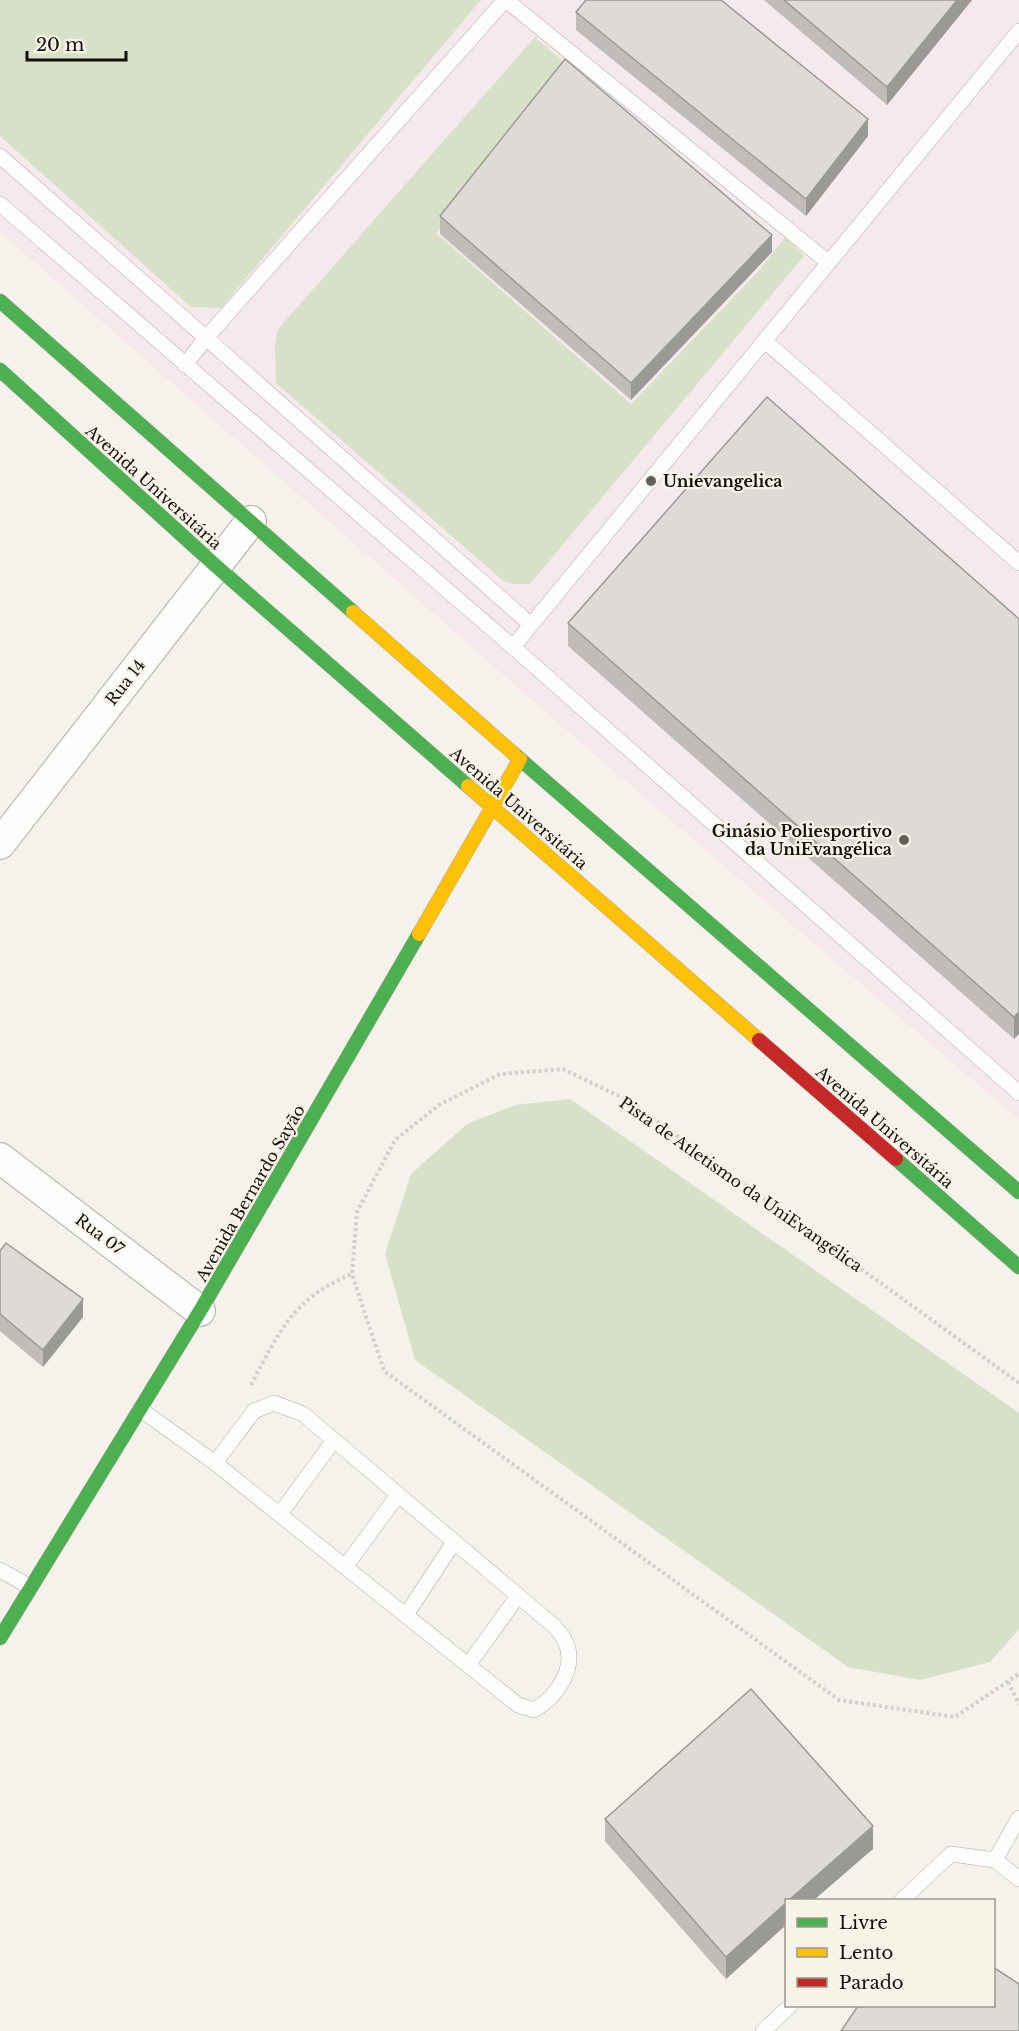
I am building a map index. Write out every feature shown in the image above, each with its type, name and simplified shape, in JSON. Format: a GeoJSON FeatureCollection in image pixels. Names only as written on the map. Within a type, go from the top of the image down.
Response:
{"type":"FeatureCollection","features":[{"type":"Feature","properties":{"kind":"main road"},"geometry":{"type":"LineString","coordinates":[[0,301],[520,759],[1019,1192]]}},
{"type":"Feature","properties":{"kind":"main road","name":"Avenida Universitária"},"geometry":{"type":"LineString","coordinates":[[0,369],[216,566],[1019,1267]]}},
{"type":"Feature","properties":{"kind":"main road","name":"Avenida Bernardo Sayão"},"geometry":{"type":"LineString","coordinates":[[0,1638],[200,1311],[520,759]]}},
{"type":"Feature","properties":{"kind":"street","name":"Rua 14"},"geometry":{"type":"LineString","coordinates":[[0,844],[251,521]]}},
{"type":"Feature","properties":{"kind":"street","name":"Rua 07"},"geometry":{"type":"LineString","coordinates":[[0,1158],[200,1311]]}},
{"type":"Feature","properties":{"kind":"lane"},"geometry":{"type":"LineString","coordinates":[[185,365],[206,338],[506,0],[829,263]]}},
{"type":"Feature","properties":{"kind":"lane"},"geometry":{"type":"LineString","coordinates":[[513,647],[1019,31]]}},
{"type":"Feature","properties":{"kind":"lane"},"geometry":{"type":"LineString","coordinates":[[0,156],[530,624]]}},
{"type":"Feature","properties":{"kind":"lane"},"geometry":{"type":"LineString","coordinates":[[0,204],[513,647],[1019,1093]]}},
{"type":"Feature","properties":{"kind":"lane"},"geometry":{"type":"LineString","coordinates":[[765,341],[1019,563]]}},
{"type":"Feature","properties":{"kind":"lane"},"geometry":{"type":"LineString","coordinates":[[140,1409],[215,1463],[518,1705],[534,1710],[546,1703],[565,1679],[569,1659],[566,1642],[554,1626],[303,1414],[274,1403],[254,1411],[215,1463]]}},
{"type":"Feature","properties":{"kind":"lane"},"geometry":{"type":"LineString","coordinates":[[280,1514],[334,1440]]}},
{"type":"Feature","properties":{"kind":"lane"},"geometry":{"type":"LineString","coordinates":[[345,1567],[398,1495]]}},
{"type":"Feature","properties":{"kind":"lane"},"geometry":{"type":"LineString","coordinates":[[406,1615],[454,1542]]}},
{"type":"Feature","properties":{"kind":"lane"},"geometry":{"type":"LineString","coordinates":[[0,1570],[30,1587]]}},
{"type":"Feature","properties":{"kind":"lane"},"geometry":{"type":"LineString","coordinates":[[468,1665],[518,1596]]}},
{"type":"Feature","properties":{"kind":"lane"},"geometry":{"type":"LineString","coordinates":[[995,1860],[1019,1818]]}},
{"type":"Feature","properties":{"kind":"lane"},"geometry":{"type":"LineString","coordinates":[[903,1899],[951,1854],[995,1860],[1019,1879]]}},
{"type":"Feature","properties":{"kind":"lane"},"geometry":{"type":"LineString","coordinates":[[763,2031],[789,2007]]}},
{"type":"Feature","properties":{"kind":"path","name":"Pista de Atletismo da UniEvangélica"},"geometry":{"type":"LineString","coordinates":[[1019,1383],[629,1101],[563,1069],[500,1074],[439,1105],[395,1140],[357,1212],[352,1274],[384,1371],[839,1700],[955,1716],[1019,1674]]}},
{"type":"Feature","properties":{"kind":"path"},"geometry":{"type":"LineString","coordinates":[[249,1387],[283,1325],[304,1301],[327,1284],[352,1274]]}},
{"type":"Feature","properties":{"kind":"path","name":"Pista de Atletismo da UniEvangélica"},"geometry":{"type":"LineString","coordinates":[[751,1635],[775,1653]]}},
{"type":"Feature","properties":{"kind":"path"},"geometry":{"type":"LineString","coordinates":[[1008,1682],[1019,1704]]}},
{"type":"Feature","properties":{"kind":"shaded area","name":"Unievangelica"},"geometry":{"type":"Polygon","coordinates":[[[0,0],[1019,0],[1019,1120],[566,730],[0,232],[0,0]]]}},
{"type":"Feature","properties":{"kind":"green space"},"geometry":{"type":"Polygon","coordinates":[[[0,0],[481,0],[221,308],[191,307],[0,136],[0,0]]]}},
{"type":"Feature","properties":{"kind":"green space"},"geometry":{"type":"Polygon","coordinates":[[[535,37],[568,66],[436,233],[631,404],[758,272],[785,237],[804,256],[530,584],[513,584],[502,580],[276,383],[275,345],[278,329],[535,37]]]}},
{"type":"Feature","properties":{"kind":"green space"},"geometry":{"type":"Polygon","coordinates":[[[570,1099],[1019,1413],[1019,1629],[990,1662],[920,1680],[848,1667],[415,1360],[385,1254],[411,1174],[467,1124],[515,1105],[570,1099]]]}},
{"type":"Feature","properties":{"kind":"building"},"geometry":{"type":"Polygon","coordinates":[[[586,0],[721,0],[868,119],[806,199],[576,12],[586,0]]]}},
{"type":"Feature","properties":{"kind":"building"},"geometry":{"type":"Polygon","coordinates":[[[784,0],[957,0],[887,87],[784,0]]]}},
{"type":"Feature","properties":{"kind":"building"},"geometry":{"type":"Polygon","coordinates":[[[565,59],[772,235],[631,383],[440,216],[565,59]]]}},
{"type":"Feature","properties":{"kind":"building","name":"Ginásio Poliesportivo da UniEvangélica"},"geometry":{"type":"Polygon","coordinates":[[[767,397],[1019,619],[1019,1012],[1014,1017],[568,623],[767,397]]]}},
{"type":"Feature","properties":{"kind":"building"},"geometry":{"type":"Polygon","coordinates":[[[6,1243],[83,1299],[43,1350],[0,1314],[0,1251],[6,1243]]]}},
{"type":"Feature","properties":{"kind":"building"},"geometry":{"type":"Polygon","coordinates":[[[751,1689],[873,1826],[790,1899],[785,1899],[785,1904],[726,1957],[605,1819],[751,1689]]]}},
{"type":"Feature","properties":{"kind":"building"},"geometry":{"type":"Polygon","coordinates":[[[995,1968],[1019,1984],[1019,2031],[841,2031],[857,2007],[995,2007],[995,1968]]]}},
{"type":"Feature","properties":{"kind":"traffic: fast"},"geometry":{"type":"LineString","coordinates":[[0,301],[353,612]]}},
{"type":"Feature","properties":{"kind":"traffic: fast"},"geometry":{"type":"LineString","coordinates":[[0,370],[216,566],[468,786]]}},
{"type":"Feature","properties":{"kind":"traffic: fast"},"geometry":{"type":"LineString","coordinates":[[514,754],[1019,1192]]}},
{"type":"Feature","properties":{"kind":"traffic: fast"},"geometry":{"type":"LineString","coordinates":[[0,1638],[200,1311],[419,934]]}},
{"type":"Feature","properties":{"kind":"traffic: fast"},"geometry":{"type":"LineString","coordinates":[[896,1159],[1019,1267]]}},
{"type":"Feature","properties":{"kind":"traffic: slow"},"geometry":{"type":"LineString","coordinates":[[353,612],[514,754]]}},
{"type":"Feature","properties":{"kind":"traffic: slow"},"geometry":{"type":"LineString","coordinates":[[419,934],[520,759]]}},
{"type":"Feature","properties":{"kind":"traffic: slow"},"geometry":{"type":"LineString","coordinates":[[468,786],[759,1040]]}},
{"type":"Feature","properties":{"kind":"traffic: jam"},"geometry":{"type":"LineString","coordinates":[[759,1040],[896,1159]]}},
{"type":"Feature","properties":{"kind":"place","name":"Unievangelica"},"geometry":{"type":"Point","coordinates":[651,481]}},
{"type":"Feature","properties":{"kind":"place","name":"Ginásio Poliesportivo da UniEvangélica"},"geometry":{"type":"Point","coordinates":[904,840]}}]}
